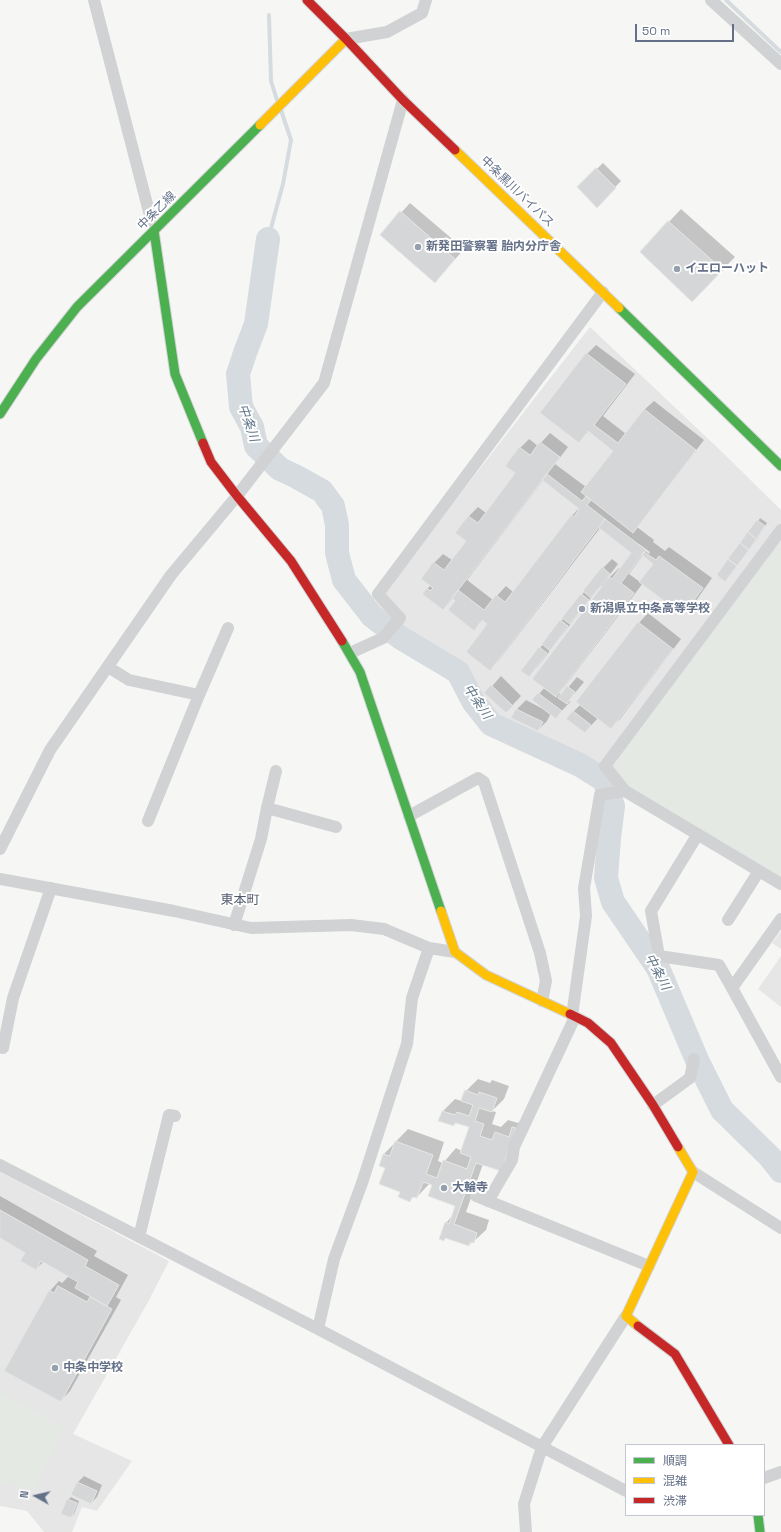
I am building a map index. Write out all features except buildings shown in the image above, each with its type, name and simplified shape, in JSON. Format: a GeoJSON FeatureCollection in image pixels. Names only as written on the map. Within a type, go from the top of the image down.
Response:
{"type":"FeatureCollection","features":[{"type":"Feature","properties":{"kind":"main road","name":"中条黒川バイパス"},"geometry":{"type":"LineString","coordinates":[[307,0],[403,100],[781,466]]}},
{"type":"Feature","properties":{"kind":"main road","name":"中条乙線"},"geometry":{"type":"LineString","coordinates":[[0,414],[15,388],[44,347],[77,307],[346,39]]}},
{"type":"Feature","properties":{"kind":"main road"},"geometry":{"type":"LineString","coordinates":[[154,231],[175,374],[211,462],[291,561],[350,653],[360,672],[455,952],[486,975],[588,1023],[611,1043],[653,1105],[693,1172],[626,1316],[674,1354],[729,1444]]}},
{"type":"Feature","properties":{"kind":"main road"},"geometry":{"type":"LineString","coordinates":[[758,1516],[760,1532]]}},
{"type":"Feature","properties":{"kind":"street"},"geometry":{"type":"LineString","coordinates":[[94,0],[154,231]]}},
{"type":"Feature","properties":{"kind":"street"},"geometry":{"type":"LineString","coordinates":[[346,39],[386,32],[422,13],[426,0]]}},
{"type":"Feature","properties":{"kind":"street"},"geometry":{"type":"LineString","coordinates":[[711,0],[781,64]]}},
{"type":"Feature","properties":{"kind":"street"},"geometry":{"type":"LineString","coordinates":[[0,849],[50,750],[171,575],[237,496],[324,383],[403,100]]}},
{"type":"Feature","properties":{"kind":"street"},"geometry":{"type":"LineString","coordinates":[[350,653],[383,638],[400,618],[378,594],[603,292]]}},
{"type":"Feature","properties":{"kind":"street"},"geometry":{"type":"LineString","coordinates":[[781,530],[605,766],[625,791],[781,884]]}},
{"type":"Feature","properties":{"kind":"street"},"geometry":{"type":"LineString","coordinates":[[148,821],[228,628]]}},
{"type":"Feature","properties":{"kind":"street"},"geometry":{"type":"LineString","coordinates":[[108,667],[129,680],[199,695]]}},
{"type":"Feature","properties":{"kind":"street"},"geometry":{"type":"LineString","coordinates":[[234,924],[261,839],[276,771]]}},
{"type":"Feature","properties":{"kind":"street"},"geometry":{"type":"LineString","coordinates":[[409,816],[478,778],[484,782],[540,953],[546,981],[542,1001]]}},
{"type":"Feature","properties":{"kind":"street"},"geometry":{"type":"LineString","coordinates":[[488,1201],[512,1160],[514,1147],[574,1016],[586,916],[584,888],[600,795],[625,791]]}},
{"type":"Feature","properties":{"kind":"street"},"geometry":{"type":"LineString","coordinates":[[267,808],[336,827]]}},
{"type":"Feature","properties":{"kind":"street"},"geometry":{"type":"LineString","coordinates":[[698,834],[651,911],[658,956],[719,966],[781,1077]]}},
{"type":"Feature","properties":{"kind":"street"},"geometry":{"type":"LineString","coordinates":[[728,920],[759,871]]}},
{"type":"Feature","properties":{"kind":"street"},"geometry":{"type":"LineString","coordinates":[[0,879],[174,910],[251,928],[352,926],[384,929],[429,948],[455,952]]}},
{"type":"Feature","properties":{"kind":"street"},"geometry":{"type":"LineString","coordinates":[[3,1048],[14,998],[50,888]]}},
{"type":"Feature","properties":{"kind":"street"},"geometry":{"type":"LineString","coordinates":[[732,988],[781,919]]}},
{"type":"Feature","properties":{"kind":"street"},"geometry":{"type":"LineString","coordinates":[[318,1329],[334,1259],[362,1183],[407,1044],[412,998],[429,948]]}},
{"type":"Feature","properties":{"kind":"street"},"geometry":{"type":"LineString","coordinates":[[653,1105],[690,1078],[694,1059]]}},
{"type":"Feature","properties":{"kind":"street"},"geometry":{"type":"LineString","coordinates":[[139,1237],[169,1116],[175,1116]]}},
{"type":"Feature","properties":{"kind":"street"},"geometry":{"type":"LineString","coordinates":[[0,1166],[318,1329],[625,1490]]}},
{"type":"Feature","properties":{"kind":"street"},"geometry":{"type":"LineString","coordinates":[[693,1172],[781,1228]]}},
{"type":"Feature","properties":{"kind":"street"},"geometry":{"type":"LineString","coordinates":[[476,1196],[649,1266]]}},
{"type":"Feature","properties":{"kind":"street"},"geometry":{"type":"LineString","coordinates":[[526,1532],[524,1504],[542,1447],[626,1316]]}},
{"type":"Feature","properties":{"kind":"street"},"geometry":{"type":"LineString","coordinates":[[765,1478],[781,1472]]}},
{"type":"Feature","properties":{"kind":"shaded area","name":"新潟県立中条高等学校"},"geometry":{"type":"Polygon","coordinates":[[[590,327],[781,510],[781,888],[595,767],[494,719],[455,661],[427,647],[388,616],[376,602],[590,327]]]}},
{"type":"Feature","properties":{"kind":"shaded area"},"geometry":{"type":"Polygon","coordinates":[[[781,544],[781,876],[629,786],[620,770],[622,753],[781,544]]]}},
{"type":"Feature","properties":{"kind":"shaded area"},"geometry":{"type":"Polygon","coordinates":[[[781,931],[781,949],[772,943],[781,931]]]}},
{"type":"Feature","properties":{"kind":"shaded area"},"geometry":{"type":"Polygon","coordinates":[[[781,956],[781,1007],[758,989],[781,956]]]}},
{"type":"Feature","properties":{"kind":"shaded area","name":"中条中学校"},"geometry":{"type":"Polygon","coordinates":[[[0,1172],[169,1261],[148,1302],[73,1434],[132,1461],[97,1511],[82,1507],[72,1532],[44,1532],[27,1511],[0,1506],[0,1172]]]}},
{"type":"Feature","properties":{"kind":"shaded area"},"geometry":{"type":"Polygon","coordinates":[[[0,1394],[63,1427],[33,1493],[0,1482],[0,1394]]]}},
{"type":"Feature","properties":{"kind":"waterway"},"geometry":{"type":"LineString","coordinates":[[726,0],[781,52]]}},
{"type":"Feature","properties":{"kind":"waterway"},"geometry":{"type":"LineString","coordinates":[[269,15],[271,81],[277,100]]}},
{"type":"Feature","properties":{"kind":"waterway"},"geometry":{"type":"LineString","coordinates":[[268,239],[283,184],[291,140],[281,110]]}},
{"type":"Feature","properties":{"kind":"waterway","name":"中条川"},"geometry":{"type":"LineString","coordinates":[[268,239],[256,324],[238,374],[241,407],[252,427],[256,446],[280,469],[322,491],[333,506],[337,525],[337,553],[344,580],[372,616],[401,638],[458,672],[473,701],[491,724],[580,765],[604,780],[613,806],[606,878],[613,902],[658,968],[697,1060],[722,1110],[770,1157],[781,1171]]}},
{"type":"Feature","properties":{"kind":"traffic: fast"},"geometry":{"type":"LineString","coordinates":[[0,414],[36,359],[77,307],[260,125]]}},
{"type":"Feature","properties":{"kind":"traffic: fast"},"geometry":{"type":"LineString","coordinates":[[154,231],[175,374],[203,443]]}},
{"type":"Feature","properties":{"kind":"traffic: fast"},"geometry":{"type":"LineString","coordinates":[[619,308],[781,466]]}},
{"type":"Feature","properties":{"kind":"traffic: fast"},"geometry":{"type":"LineString","coordinates":[[342,641],[360,672],[441,911]]}},
{"type":"Feature","properties":{"kind":"traffic: fast"},"geometry":{"type":"LineString","coordinates":[[758,1516],[760,1532]]}},
{"type":"Feature","properties":{"kind":"traffic: slow"},"geometry":{"type":"LineString","coordinates":[[260,125],[346,39]]}},
{"type":"Feature","properties":{"kind":"traffic: slow"},"geometry":{"type":"LineString","coordinates":[[455,150],[619,308]]}},
{"type":"Feature","properties":{"kind":"traffic: slow"},"geometry":{"type":"LineString","coordinates":[[441,911],[455,952],[486,975],[570,1014]]}},
{"type":"Feature","properties":{"kind":"traffic: slow"},"geometry":{"type":"LineString","coordinates":[[638,1326],[626,1316],[693,1172],[678,1147]]}},
{"type":"Feature","properties":{"kind":"traffic: jam"},"geometry":{"type":"LineString","coordinates":[[307,0],[403,100],[455,150]]}},
{"type":"Feature","properties":{"kind":"traffic: jam"},"geometry":{"type":"LineString","coordinates":[[203,443],[211,462],[291,561],[342,641]]}},
{"type":"Feature","properties":{"kind":"traffic: jam"},"geometry":{"type":"LineString","coordinates":[[570,1014],[588,1023],[611,1043],[653,1105],[678,1147]]}},
{"type":"Feature","properties":{"kind":"traffic: jam"},"geometry":{"type":"LineString","coordinates":[[638,1326],[675,1354],[728,1444]]}},
{"type":"Feature","properties":{"kind":"place","name":"新発田警察署 胎内分庁舎"},"geometry":{"type":"Point","coordinates":[418,247]}},
{"type":"Feature","properties":{"kind":"place","name":"イエローハット"},"geometry":{"type":"Point","coordinates":[677,269]}},
{"type":"Feature","properties":{"kind":"place","name":"新潟県立中条高等学校"},"geometry":{"type":"Point","coordinates":[582,609]}},
{"type":"Feature","properties":{"kind":"place","name":"大輪寺"},"geometry":{"type":"Point","coordinates":[444,1188]}},
{"type":"Feature","properties":{"kind":"place","name":"中条中学校"},"geometry":{"type":"Point","coordinates":[55,1368]}},
{"type":"Feature","properties":{"kind":"district","name":"東本町"},"geometry":{"type":"Point","coordinates":[240,900]}}]}
